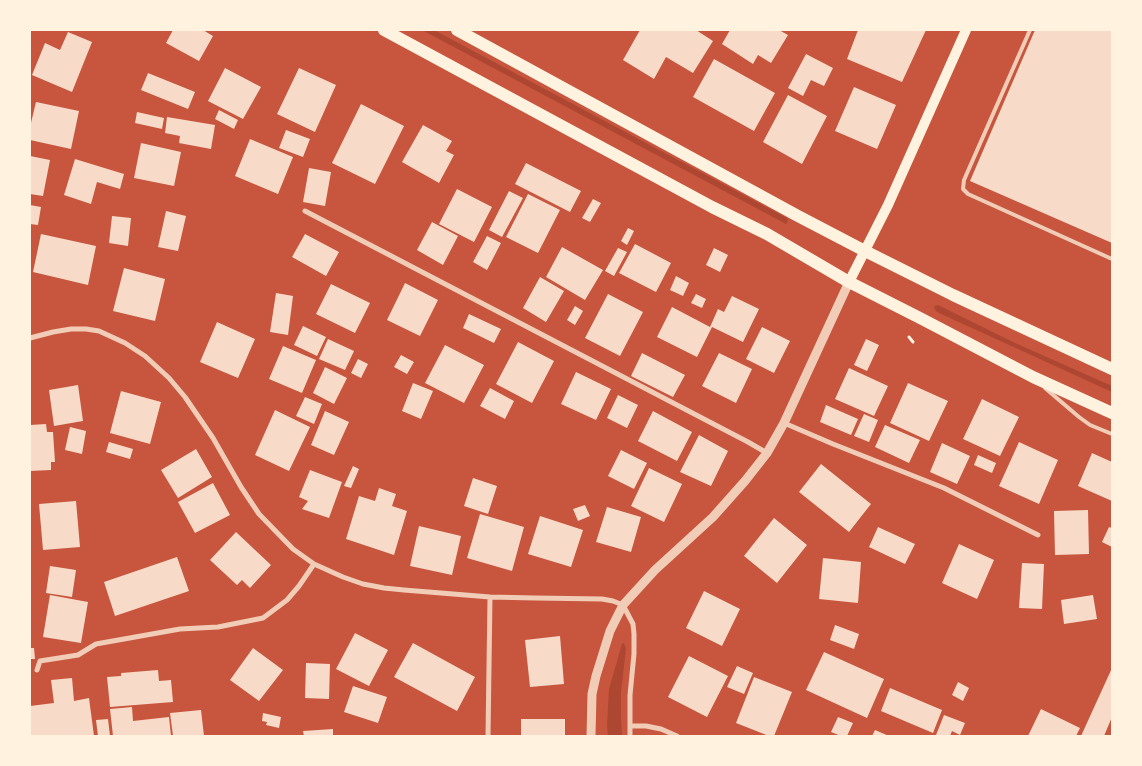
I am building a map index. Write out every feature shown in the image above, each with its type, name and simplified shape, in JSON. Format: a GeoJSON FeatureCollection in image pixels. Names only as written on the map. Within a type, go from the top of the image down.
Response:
{"type":"FeatureCollection","features":[{"type":"Feature","properties":{"kind":"main road"},"geometry":{"type":"LineString","coordinates":[[384,30],[712,207],[767,234],[850,282],[1033,377],[1112,413]]}},
{"type":"Feature","properties":{"kind":"main road"},"geometry":{"type":"LineString","coordinates":[[457,30],[865,251],[953,295],[1112,369]]}},
{"type":"Feature","properties":{"kind":"main road"},"geometry":{"type":"LineString","coordinates":[[850,282],[888,205],[966,30]]}},
{"type":"Feature","properties":{"kind":"street"},"geometry":{"type":"LineString","coordinates":[[305,211],[767,453]]}},
{"type":"Feature","properties":{"kind":"street"},"geometry":{"type":"LineString","coordinates":[[591,736],[592,694],[596,676],[610,631],[623,605],[655,570],[713,517],[767,453],[784,423],[850,282]]}},
{"type":"Feature","properties":{"kind":"street"},"geometry":{"type":"LineString","coordinates":[[30,338],[71,329],[99,331],[125,343],[145,356],[169,378],[185,397],[213,438],[241,488],[259,514],[293,549],[314,564],[363,584],[384,588],[490,597],[602,599],[623,605],[632,624],[635,640],[630,695],[630,736]]}},
{"type":"Feature","properties":{"kind":"street"},"geometry":{"type":"LineString","coordinates":[[784,423],[944,488],[1038,535]]}},
{"type":"Feature","properties":{"kind":"street"},"geometry":{"type":"LineString","coordinates":[[37,670],[40,661],[78,655],[96,644],[180,629],[218,627],[262,618],[287,600],[300,586],[314,564]]}},
{"type":"Feature","properties":{"kind":"street"},"geometry":{"type":"LineString","coordinates":[[488,736],[490,597]]}},
{"type":"Feature","properties":{"kind":"street"},"geometry":{"type":"LineString","coordinates":[[630,726],[646,726],[661,729],[678,736]]}},
{"type":"Feature","properties":{"kind":"lane"},"geometry":{"type":"LineString","coordinates":[[1030,30],[964,180],[963,188],[968,194],[1112,259]]}},
{"type":"Feature","properties":{"kind":"lane"},"geometry":{"type":"LineString","coordinates":[[1033,377],[1090,425],[1112,434]]}},
{"type":"Feature","properties":{"kind":"path"},"geometry":{"type":"LineString","coordinates":[[909,337],[913,342]]}},
{"type":"Feature","properties":{"kind":"shaded area"},"geometry":{"type":"Polygon","coordinates":[[[422,30],[434,30],[787,218],[787,223],[786,224],[422,30]]]}},
{"type":"Feature","properties":{"kind":"shaded area"},"geometry":{"type":"Polygon","coordinates":[[[938,305],[1015,343],[1112,386],[1112,392],[939,313],[934,307],[938,305]]]}},
{"type":"Feature","properties":{"kind":"shaded area"},"geometry":{"type":"Polygon","coordinates":[[[624,643],[626,649],[621,692],[622,736],[608,736],[609,689],[622,644],[624,643]]]}},
{"type":"Feature","properties":{"kind":"building"},"geometry":{"type":"Polygon","coordinates":[[[173,30],[203,30],[213,36],[199,61],[166,43],[173,30]]]}},
{"type":"Feature","properties":{"kind":"building"},"geometry":{"type":"Polygon","coordinates":[[[640,30],[696,30],[713,41],[693,73],[666,57],[654,79],[623,60],[640,30]]]}},
{"type":"Feature","properties":{"kind":"building"},"geometry":{"type":"Polygon","coordinates":[[[730,30],[779,30],[788,35],[771,63],[758,55],[753,64],[722,44],[730,30]]]}},
{"type":"Feature","properties":{"kind":"building"},"geometry":{"type":"Polygon","coordinates":[[[858,30],[926,30],[902,82],[847,59],[858,30]]]}},
{"type":"Feature","properties":{"kind":"building"},"geometry":{"type":"Polygon","coordinates":[[[1035,30],[1112,30],[1112,243],[970,181],[1035,30]]]}},
{"type":"Feature","properties":{"kind":"building"},"geometry":{"type":"Polygon","coordinates":[[[68,32],[92,42],[72,92],[32,75],[45,43],[60,50],[68,32]]]}},
{"type":"Feature","properties":{"kind":"building"},"geometry":{"type":"Polygon","coordinates":[[[806,54],[833,68],[824,86],[811,80],[803,96],[788,88],[806,54]]]}},
{"type":"Feature","properties":{"kind":"building"},"geometry":{"type":"Polygon","coordinates":[[[714,59],[775,93],[754,131],[693,97],[714,59]]]}},
{"type":"Feature","properties":{"kind":"building"},"geometry":{"type":"Polygon","coordinates":[[[225,68],[261,87],[243,119],[208,101],[225,68]]]}},
{"type":"Feature","properties":{"kind":"building"},"geometry":{"type":"Polygon","coordinates":[[[299,68],[336,85],[315,132],[277,114],[299,68]]]}},
{"type":"Feature","properties":{"kind":"building"},"geometry":{"type":"Polygon","coordinates":[[[148,73],[195,92],[188,109],[141,90],[148,73]]]}},
{"type":"Feature","properties":{"kind":"building"},"geometry":{"type":"Polygon","coordinates":[[[854,87],[896,105],[877,149],[835,131],[854,87]]]}},
{"type":"Feature","properties":{"kind":"building"},"geometry":{"type":"Polygon","coordinates":[[[788,95],[827,116],[802,164],[763,142],[788,95]]]}},
{"type":"Feature","properties":{"kind":"building"},"geometry":{"type":"Polygon","coordinates":[[[36,102],[79,111],[71,149],[30,140],[30,127],[36,102]]]}},
{"type":"Feature","properties":{"kind":"building"},"geometry":{"type":"Polygon","coordinates":[[[361,104],[404,126],[375,184],[332,163],[361,104]]]}},
{"type":"Feature","properties":{"kind":"building"},"geometry":{"type":"Polygon","coordinates":[[[219,110],[238,120],[234,129],[215,119],[219,110]]]}},
{"type":"Feature","properties":{"kind":"building"},"geometry":{"type":"Polygon","coordinates":[[[137,112],[164,118],[162,129],[135,123],[137,112]]]}},
{"type":"Feature","properties":{"kind":"building"},"geometry":{"type":"Polygon","coordinates":[[[167,117],[215,125],[211,149],[179,143],[180,136],[165,133],[167,117]]]}},
{"type":"Feature","properties":{"kind":"building"},"geometry":{"type":"Polygon","coordinates":[[[423,125],[452,141],[446,151],[454,155],[439,183],[402,162],[423,125]]]}},
{"type":"Feature","properties":{"kind":"building"},"geometry":{"type":"Polygon","coordinates":[[[286,130],[310,139],[303,157],[279,148],[286,130]]]}},
{"type":"Feature","properties":{"kind":"building"},"geometry":{"type":"Polygon","coordinates":[[[250,139],[293,157],[278,194],[235,176],[250,139]]]}},
{"type":"Feature","properties":{"kind":"building"},"geometry":{"type":"Polygon","coordinates":[[[141,143],[181,152],[174,186],[134,178],[141,143]]]}},
{"type":"Feature","properties":{"kind":"building"},"geometry":{"type":"Polygon","coordinates":[[[30,156],[50,160],[43,196],[30,194],[30,156]]]}},
{"type":"Feature","properties":{"kind":"building"},"geometry":{"type":"Polygon","coordinates":[[[75,159],[124,174],[120,189],[97,182],[91,204],[64,195],[75,159]]]}},
{"type":"Feature","properties":{"kind":"building"},"geometry":{"type":"Polygon","coordinates":[[[526,163],[581,191],[570,212],[515,184],[526,163]]]}},
{"type":"Feature","properties":{"kind":"building"},"geometry":{"type":"Polygon","coordinates":[[[309,168],[331,172],[325,206],[303,202],[309,168]]]}},
{"type":"Feature","properties":{"kind":"building"},"geometry":{"type":"Polygon","coordinates":[[[457,189],[492,207],[474,242],[439,224],[457,189]]]}},
{"type":"Feature","properties":{"kind":"building"},"geometry":{"type":"Polygon","coordinates":[[[509,191],[523,198],[502,237],[489,230],[509,191]]]}},
{"type":"Feature","properties":{"kind":"building"},"geometry":{"type":"Polygon","coordinates":[[[528,194],[560,210],[538,253],[506,237],[528,194]]]}},
{"type":"Feature","properties":{"kind":"building"},"geometry":{"type":"Polygon","coordinates":[[[593,199],[601,203],[590,222],[582,218],[593,199]]]}},
{"type":"Feature","properties":{"kind":"building"},"geometry":{"type":"Polygon","coordinates":[[[30,205],[41,207],[38,225],[30,224],[30,205]]]}},
{"type":"Feature","properties":{"kind":"building"},"geometry":{"type":"Polygon","coordinates":[[[166,211],[186,216],[178,251],[158,247],[166,211]]]}},
{"type":"Feature","properties":{"kind":"building"},"geometry":{"type":"Polygon","coordinates":[[[112,216],[131,218],[128,246],[109,243],[112,216]]]}},
{"type":"Feature","properties":{"kind":"building"},"geometry":{"type":"Polygon","coordinates":[[[432,222],[458,236],[443,265],[417,250],[432,222]]]}},
{"type":"Feature","properties":{"kind":"building"},"geometry":{"type":"Polygon","coordinates":[[[628,228],[634,231],[627,245],[621,241],[628,228]]]}},
{"type":"Feature","properties":{"kind":"building"},"geometry":{"type":"Polygon","coordinates":[[[41,234],[96,246],[88,285],[33,272],[41,234]]]}},
{"type":"Feature","properties":{"kind":"building"},"geometry":{"type":"Polygon","coordinates":[[[305,234],[339,252],[326,276],[292,257],[305,234]]]}},
{"type":"Feature","properties":{"kind":"building"},"geometry":{"type":"Polygon","coordinates":[[[487,236],[501,243],[487,270],[473,262],[487,236]]]}},
{"type":"Feature","properties":{"kind":"building"},"geometry":{"type":"Polygon","coordinates":[[[635,244],[671,263],[656,292],[619,273],[635,244]]]}},
{"type":"Feature","properties":{"kind":"building"},"geometry":{"type":"Polygon","coordinates":[[[562,247],[603,270],[585,300],[546,277],[562,247]]]}},
{"type":"Feature","properties":{"kind":"building"},"geometry":{"type":"Polygon","coordinates":[[[618,248],[627,252],[614,276],[605,271],[618,248]]]}},
{"type":"Feature","properties":{"kind":"building"},"geometry":{"type":"Polygon","coordinates":[[[714,248],[728,255],[720,272],[706,265],[714,248]]]}},
{"type":"Feature","properties":{"kind":"building"},"geometry":{"type":"Polygon","coordinates":[[[124,268],[165,279],[155,321],[113,311],[124,268]]]}},
{"type":"Feature","properties":{"kind":"building"},"geometry":{"type":"Polygon","coordinates":[[[676,276],[689,283],[683,296],[670,290],[676,276]]]}},
{"type":"Feature","properties":{"kind":"building"},"geometry":{"type":"Polygon","coordinates":[[[540,277],[564,291],[546,322],[523,308],[540,277]]]}},
{"type":"Feature","properties":{"kind":"building"},"geometry":{"type":"Polygon","coordinates":[[[405,283],[438,300],[420,336],[387,320],[405,283]]]}},
{"type":"Feature","properties":{"kind":"building"},"geometry":{"type":"Polygon","coordinates":[[[331,284],[370,303],[355,333],[316,314],[331,284]]]}},
{"type":"Feature","properties":{"kind":"building"},"geometry":{"type":"Polygon","coordinates":[[[276,293],[293,296],[288,335],[270,332],[276,293]]]}},
{"type":"Feature","properties":{"kind":"building"},"geometry":{"type":"Polygon","coordinates":[[[608,294],[643,312],[620,356],[585,338],[608,294]]]}},
{"type":"Feature","properties":{"kind":"building"},"geometry":{"type":"Polygon","coordinates":[[[696,294],[706,299],[702,308],[691,303],[696,294]]]}},
{"type":"Feature","properties":{"kind":"building"},"geometry":{"type":"Polygon","coordinates":[[[732,296],[759,309],[743,342],[712,327],[697,357],[657,337],[672,307],[710,327],[718,309],[724,312],[732,296]]]}},
{"type":"Feature","properties":{"kind":"building"},"geometry":{"type":"Polygon","coordinates":[[[575,306],[583,311],[575,325],[567,320],[575,306]]]}},
{"type":"Feature","properties":{"kind":"building"},"geometry":{"type":"Polygon","coordinates":[[[469,314],[501,329],[494,343],[463,328],[469,314]]]}},
{"type":"Feature","properties":{"kind":"building"},"geometry":{"type":"Polygon","coordinates":[[[217,322],[255,339],[238,378],[200,362],[217,322]]]}},
{"type":"Feature","properties":{"kind":"building"},"geometry":{"type":"Polygon","coordinates":[[[303,326],[326,337],[317,356],[294,345],[303,326]]]}},
{"type":"Feature","properties":{"kind":"building"},"geometry":{"type":"Polygon","coordinates":[[[762,327],[790,341],[774,373],[746,359],[762,327]]]}},
{"type":"Feature","properties":{"kind":"building"},"geometry":{"type":"Polygon","coordinates":[[[328,339],[354,351],[345,370],[319,359],[328,339]]]}},
{"type":"Feature","properties":{"kind":"building"},"geometry":{"type":"Polygon","coordinates":[[[866,339],[879,345],[867,371],[854,365],[866,339]]]}},
{"type":"Feature","properties":{"kind":"building"},"geometry":{"type":"Polygon","coordinates":[[[518,342],[554,361],[532,403],[496,384],[518,342]]]}},
{"type":"Feature","properties":{"kind":"building"},"geometry":{"type":"Polygon","coordinates":[[[445,345],[484,365],[464,403],[425,383],[445,345]]]}},
{"type":"Feature","properties":{"kind":"building"},"geometry":{"type":"Polygon","coordinates":[[[283,346],[316,360],[302,393],[269,379],[283,346]]]}},
{"type":"Feature","properties":{"kind":"building"},"geometry":{"type":"Polygon","coordinates":[[[642,353],[685,375],[673,397],[631,376],[642,353]]]}},
{"type":"Feature","properties":{"kind":"building"},"geometry":{"type":"Polygon","coordinates":[[[719,353],[752,369],[736,403],[702,386],[719,353]]]}},
{"type":"Feature","properties":{"kind":"building"},"geometry":{"type":"Polygon","coordinates":[[[401,355],[414,362],[407,374],[394,367],[401,355]]]}},
{"type":"Feature","properties":{"kind":"building"},"geometry":{"type":"Polygon","coordinates":[[[358,359],[368,364],[361,378],[351,373],[358,359]]]}},
{"type":"Feature","properties":{"kind":"building"},"geometry":{"type":"Polygon","coordinates":[[[325,367],[347,378],[334,404],[313,393],[325,367]]]}},
{"type":"Feature","properties":{"kind":"building"},"geometry":{"type":"Polygon","coordinates":[[[849,368],[888,386],[874,416],[835,399],[849,368]]]}},
{"type":"Feature","properties":{"kind":"building"},"geometry":{"type":"Polygon","coordinates":[[[576,372],[611,389],[596,420],[561,404],[576,372]]]}},
{"type":"Feature","properties":{"kind":"building"},"geometry":{"type":"Polygon","coordinates":[[[413,383],[433,391],[421,419],[402,411],[413,383]]]}},
{"type":"Feature","properties":{"kind":"building"},"geometry":{"type":"Polygon","coordinates":[[[908,383],[948,401],[929,441],[890,423],[908,383]]]}},
{"type":"Feature","properties":{"kind":"building"},"geometry":{"type":"Polygon","coordinates":[[[78,385],[83,421],[54,426],[49,390],[78,385]]]}},
{"type":"Feature","properties":{"kind":"building"},"geometry":{"type":"Polygon","coordinates":[[[490,388],[514,401],[505,419],[480,406],[490,388]]]}},
{"type":"Feature","properties":{"kind":"building"},"geometry":{"type":"Polygon","coordinates":[[[121,391],[161,402],[150,444],[110,433],[121,391]]]}},
{"type":"Feature","properties":{"kind":"building"},"geometry":{"type":"Polygon","coordinates":[[[618,395],[638,405],[627,428],[607,418],[618,395]]]}},
{"type":"Feature","properties":{"kind":"building"},"geometry":{"type":"Polygon","coordinates":[[[305,397],[322,404],[314,424],[296,416],[305,397]]]}},
{"type":"Feature","properties":{"kind":"building"},"geometry":{"type":"Polygon","coordinates":[[[982,399],[1019,417],[1000,456],[963,439],[982,399]]]}},
{"type":"Feature","properties":{"kind":"building"},"geometry":{"type":"Polygon","coordinates":[[[826,405],[858,419],[851,435],[820,422],[826,405]]]}},
{"type":"Feature","properties":{"kind":"building"},"geometry":{"type":"Polygon","coordinates":[[[275,410],[310,427],[289,471],[255,455],[275,410]]]}},
{"type":"Feature","properties":{"kind":"building"},"geometry":{"type":"Polygon","coordinates":[[[325,411],[349,422],[334,455],[311,445],[325,411]]]}},
{"type":"Feature","properties":{"kind":"building"},"geometry":{"type":"Polygon","coordinates":[[[653,411],[692,432],[677,461],[638,441],[653,411]]]}},
{"type":"Feature","properties":{"kind":"building"},"geometry":{"type":"Polygon","coordinates":[[[864,414],[878,420],[869,442],[854,436],[864,414]]]}},
{"type":"Feature","properties":{"kind":"building"},"geometry":{"type":"Polygon","coordinates":[[[46,424],[47,432],[53,432],[55,462],[51,462],[51,470],[30,471],[30,425],[46,424]]]}},
{"type":"Feature","properties":{"kind":"building"},"geometry":{"type":"Polygon","coordinates":[[[885,425],[920,440],[909,463],[875,447],[885,425]]]}},
{"type":"Feature","properties":{"kind":"building"},"geometry":{"type":"Polygon","coordinates":[[[70,427],[86,431],[82,454],[65,450],[70,427]]]}},
{"type":"Feature","properties":{"kind":"building"},"geometry":{"type":"Polygon","coordinates":[[[699,435],[728,451],[711,486],[680,472],[699,435]]]}},
{"type":"Feature","properties":{"kind":"building"},"geometry":{"type":"Polygon","coordinates":[[[109,442],[133,449],[130,459],[106,452],[109,442]]]}},
{"type":"Feature","properties":{"kind":"building"},"geometry":{"type":"Polygon","coordinates":[[[1019,442],[1058,460],[1039,504],[999,486],[1019,442]]]}},
{"type":"Feature","properties":{"kind":"building"},"geometry":{"type":"Polygon","coordinates":[[[942,443],[970,456],[957,484],[930,472],[942,443]]]}},
{"type":"Feature","properties":{"kind":"building"},"geometry":{"type":"Polygon","coordinates":[[[196,449],[212,477],[178,498],[161,470],[196,449]]]}},
{"type":"Feature","properties":{"kind":"building"},"geometry":{"type":"Polygon","coordinates":[[[621,450],[647,463],[634,489],[608,476],[621,450]]]}},
{"type":"Feature","properties":{"kind":"building"},"geometry":{"type":"Polygon","coordinates":[[[1092,453],[1112,462],[1112,501],[1078,486],[1092,453]]]}},
{"type":"Feature","properties":{"kind":"building"},"geometry":{"type":"Polygon","coordinates":[[[978,455],[996,463],[992,473],[974,465],[978,455]]]}},
{"type":"Feature","properties":{"kind":"building"},"geometry":{"type":"Polygon","coordinates":[[[821,464],[871,504],[849,532],[799,492],[821,464]]]}},
{"type":"Feature","properties":{"kind":"building"},"geometry":{"type":"Polygon","coordinates":[[[353,466],[359,469],[351,488],[344,486],[353,466]]]}},
{"type":"Feature","properties":{"kind":"building"},"geometry":{"type":"Polygon","coordinates":[[[649,468],[682,484],[664,522],[631,506],[649,468]]]}},
{"type":"Feature","properties":{"kind":"building"},"geometry":{"type":"Polygon","coordinates":[[[310,470],[342,482],[329,518],[302,509],[308,501],[299,497],[310,470]]]}},
{"type":"Feature","properties":{"kind":"building"},"geometry":{"type":"Polygon","coordinates":[[[473,478],[497,486],[488,514],[464,506],[473,478]]]}},
{"type":"Feature","properties":{"kind":"building"},"geometry":{"type":"Polygon","coordinates":[[[213,483],[230,515],[195,533],[178,502],[213,483]]]}},
{"type":"Feature","properties":{"kind":"building"},"geometry":{"type":"Polygon","coordinates":[[[379,488],[396,494],[392,506],[407,511],[394,555],[346,539],[359,496],[375,501],[379,488]]]}},
{"type":"Feature","properties":{"kind":"building"},"geometry":{"type":"Polygon","coordinates":[[[76,501],[80,547],[43,550],[39,504],[76,501]]]}},
{"type":"Feature","properties":{"kind":"building"},"geometry":{"type":"Polygon","coordinates":[[[585,505],[590,516],[578,521],[573,509],[585,505]]]}},
{"type":"Feature","properties":{"kind":"building"},"geometry":{"type":"Polygon","coordinates":[[[607,507],[641,517],[631,552],[596,542],[607,507]]]}},
{"type":"Feature","properties":{"kind":"building"},"geometry":{"type":"Polygon","coordinates":[[[1088,510],[1089,554],[1055,555],[1054,511],[1088,510]]]}},
{"type":"Feature","properties":{"kind":"building"},"geometry":{"type":"Polygon","coordinates":[[[480,514],[524,527],[512,571],[467,558],[480,514]]]}},
{"type":"Feature","properties":{"kind":"building"},"geometry":{"type":"Polygon","coordinates":[[[540,516],[583,530],[571,567],[528,554],[540,516]]]}},
{"type":"Feature","properties":{"kind":"building"},"geometry":{"type":"Polygon","coordinates":[[[774,518],[807,545],[777,583],[744,556],[774,518]]]}},
{"type":"Feature","properties":{"kind":"building"},"geometry":{"type":"Polygon","coordinates":[[[419,526],[461,536],[452,575],[410,566],[419,526]]]}},
{"type":"Feature","properties":{"kind":"building"},"geometry":{"type":"Polygon","coordinates":[[[878,527],[915,544],[905,564],[869,547],[878,527]]]}},
{"type":"Feature","properties":{"kind":"building"},"geometry":{"type":"Polygon","coordinates":[[[1109,527],[1112,528],[1112,547],[1102,542],[1109,527]]]}},
{"type":"Feature","properties":{"kind":"building"},"geometry":{"type":"Polygon","coordinates":[[[236,532],[271,565],[250,588],[242,580],[237,585],[210,560],[236,532]]]}},
{"type":"Feature","properties":{"kind":"building"},"geometry":{"type":"Polygon","coordinates":[[[959,544],[994,560],[977,599],[942,583],[959,544]]]}},
{"type":"Feature","properties":{"kind":"building"},"geometry":{"type":"Polygon","coordinates":[[[177,557],[189,591],[115,616],[104,582],[177,557]]]}},
{"type":"Feature","properties":{"kind":"building"},"geometry":{"type":"Polygon","coordinates":[[[823,558],[861,562],[858,603],[819,599],[823,558]]]}},
{"type":"Feature","properties":{"kind":"building"},"geometry":{"type":"Polygon","coordinates":[[[1022,563],[1044,564],[1042,609],[1019,608],[1022,563]]]}},
{"type":"Feature","properties":{"kind":"building"},"geometry":{"type":"Polygon","coordinates":[[[50,566],[76,570],[72,597],[46,593],[50,566]]]}},
{"type":"Feature","properties":{"kind":"building"},"geometry":{"type":"Polygon","coordinates":[[[704,591],[740,609],[722,646],[686,628],[704,591]]]}},
{"type":"Feature","properties":{"kind":"building"},"geometry":{"type":"Polygon","coordinates":[[[50,595],[88,602],[81,643],[43,637],[50,595]]]}},
{"type":"Feature","properties":{"kind":"building"},"geometry":{"type":"Polygon","coordinates":[[[1093,595],[1097,619],[1064,624],[1061,600],[1093,595]]]}},
{"type":"Feature","properties":{"kind":"building"},"geometry":{"type":"Polygon","coordinates":[[[835,625],[859,634],[854,649],[830,640],[835,625]]]}},
{"type":"Feature","properties":{"kind":"building"},"geometry":{"type":"Polygon","coordinates":[[[355,633],[388,650],[369,686],[336,669],[355,633]]]}},
{"type":"Feature","properties":{"kind":"building"},"geometry":{"type":"Polygon","coordinates":[[[560,636],[564,684],[530,687],[525,640],[560,636]]]}},
{"type":"Feature","properties":{"kind":"building"},"geometry":{"type":"Polygon","coordinates":[[[413,643],[475,677],[457,711],[394,677],[413,643]]]}},
{"type":"Feature","properties":{"kind":"building"},"geometry":{"type":"Polygon","coordinates":[[[30,648],[34,648],[35,659],[30,659],[30,648]]]}},
{"type":"Feature","properties":{"kind":"building"},"geometry":{"type":"Polygon","coordinates":[[[253,648],[283,670],[259,701],[230,680],[253,648]]]}},
{"type":"Feature","properties":{"kind":"building"},"geometry":{"type":"Polygon","coordinates":[[[824,652],[884,679],[867,718],[806,690],[824,652]]]}},
{"type":"Feature","properties":{"kind":"building"},"geometry":{"type":"Polygon","coordinates":[[[689,656],[728,676],[707,717],[668,697],[689,656]]]}},
{"type":"Feature","properties":{"kind":"building"},"geometry":{"type":"Polygon","coordinates":[[[306,663],[330,664],[329,699],[305,698],[306,663]]]}},
{"type":"Feature","properties":{"kind":"building"},"geometry":{"type":"Polygon","coordinates":[[[737,666],[753,673],[744,694],[727,687],[737,666]]]}},
{"type":"Feature","properties":{"kind":"building"},"geometry":{"type":"Polygon","coordinates":[[[1112,668],[1112,717],[1104,736],[1081,736],[1112,668]]]}},
{"type":"Feature","properties":{"kind":"building"},"geometry":{"type":"Polygon","coordinates":[[[158,670],[159,681],[171,680],[173,702],[110,707],[107,677],[121,676],[121,673],[158,670]]]}},
{"type":"Feature","properties":{"kind":"building"},"geometry":{"type":"Polygon","coordinates":[[[754,677],[792,692],[774,736],[769,736],[736,723],[754,677]]]}},
{"type":"Feature","properties":{"kind":"building"},"geometry":{"type":"Polygon","coordinates":[[[72,678],[74,701],[89,698],[94,736],[30,736],[30,706],[54,703],[51,680],[72,678]]]}},
{"type":"Feature","properties":{"kind":"building"},"geometry":{"type":"Polygon","coordinates":[[[958,682],[969,688],[963,701],[952,695],[958,682]]]}},
{"type":"Feature","properties":{"kind":"building"},"geometry":{"type":"Polygon","coordinates":[[[353,686],[387,697],[378,723],[344,712],[353,686]]]}},
{"type":"Feature","properties":{"kind":"building"},"geometry":{"type":"Polygon","coordinates":[[[890,688],[942,710],[933,733],[881,711],[890,688]]]}},
{"type":"Feature","properties":{"kind":"building"},"geometry":{"type":"Polygon","coordinates":[[[132,707],[133,721],[169,717],[171,736],[113,736],[110,709],[132,707]]]}},
{"type":"Feature","properties":{"kind":"building"},"geometry":{"type":"Polygon","coordinates":[[[1041,709],[1080,728],[1076,736],[1028,736],[1041,709]]]}},
{"type":"Feature","properties":{"kind":"building"},"geometry":{"type":"Polygon","coordinates":[[[201,710],[204,736],[173,736],[170,713],[201,710]]]}},
{"type":"Feature","properties":{"kind":"building"},"geometry":{"type":"Polygon","coordinates":[[[263,713],[281,717],[279,728],[266,725],[267,722],[262,721],[263,713]]]}},
{"type":"Feature","properties":{"kind":"building"},"geometry":{"type":"Polygon","coordinates":[[[944,715],[965,723],[960,735],[952,731],[950,736],[936,735],[944,715]]]}},
{"type":"Feature","properties":{"kind":"building"},"geometry":{"type":"Polygon","coordinates":[[[838,717],[853,723],[847,736],[831,732],[838,717]]]}},
{"type":"Feature","properties":{"kind":"building"},"geometry":{"type":"Polygon","coordinates":[[[108,719],[110,736],[98,736],[96,720],[108,719]]]}},
{"type":"Feature","properties":{"kind":"building"},"geometry":{"type":"Polygon","coordinates":[[[521,719],[565,719],[565,736],[521,736],[521,719]]]}},
{"type":"Feature","properties":{"kind":"building"},"geometry":{"type":"Polygon","coordinates":[[[333,729],[333,736],[304,736],[303,731],[333,729]]]}},
{"type":"Feature","properties":{"kind":"building"},"geometry":{"type":"Polygon","coordinates":[[[875,730],[889,736],[872,736],[875,730]]]}}]}
